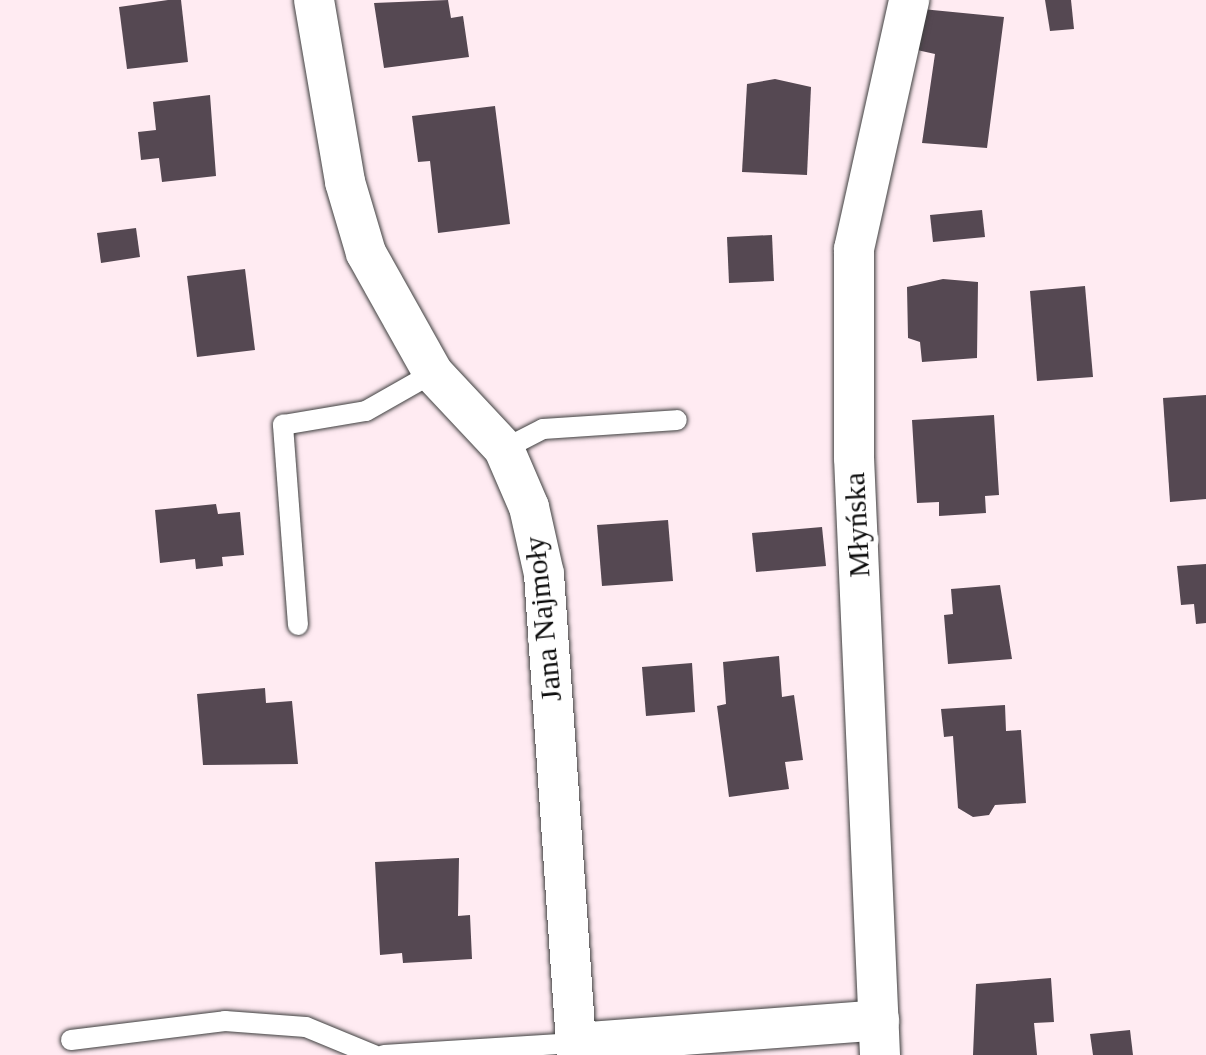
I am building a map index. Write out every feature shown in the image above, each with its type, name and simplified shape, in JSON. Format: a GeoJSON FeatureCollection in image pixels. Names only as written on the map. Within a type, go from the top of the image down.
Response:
{"type":"FeatureCollection","features":[{"type":"Feature","properties":{"kind":"street","name":"Jana Najmoły"},"geometry":{"type":"LineString","coordinates":[[314,0],[345,182],[366,252],[433,373],[504,449],[529,507],[544,574],[576,1049]]}},
{"type":"Feature","properties":{"kind":"street","name":"Młyńska"},"geometry":{"type":"LineString","coordinates":[[879,1037],[854,458],[854,249],[909,0]]}},
{"type":"Feature","properties":{"kind":"street"},"geometry":{"type":"LineString","coordinates":[[576,1049],[879,1037]]}},
{"type":"Feature","properties":{"kind":"lane"},"geometry":{"type":"LineString","coordinates":[[298,626],[282,424],[366,410],[433,373]]}},
{"type":"Feature","properties":{"kind":"lane"},"geometry":{"type":"LineString","coordinates":[[504,449],[543,429],[677,420]]}},
{"type":"Feature","properties":{"kind":"lane"},"geometry":{"type":"LineString","coordinates":[[71,1040],[224,1020],[306,1027],[374,1055]]}},
{"type":"Feature","properties":{"kind":"lane"},"geometry":{"type":"LineString","coordinates":[[384,1055],[576,1049]]}},
{"type":"Feature","properties":{"kind":"building"},"geometry":{"type":"Polygon","coordinates":[[[181,0],[188,62],[127,69],[119,7],[181,0]]]}},
{"type":"Feature","properties":{"kind":"building"},"geometry":{"type":"Polygon","coordinates":[[[448,0],[451,18],[463,16],[469,57],[384,68],[374,3],[448,0]]]}},
{"type":"Feature","properties":{"kind":"building"},"geometry":{"type":"Polygon","coordinates":[[[1045,0],[1071,0],[1074,29],[1050,31],[1045,0]]]}},
{"type":"Feature","properties":{"kind":"building"},"geometry":{"type":"Polygon","coordinates":[[[922,9],[1004,17],[987,148],[922,143],[935,54],[917,50],[922,9]]]}},
{"type":"Feature","properties":{"kind":"building"},"geometry":{"type":"Polygon","coordinates":[[[775,79],[811,87],[807,175],[742,172],[747,84],[775,79]]]}},
{"type":"Feature","properties":{"kind":"building"},"geometry":{"type":"Polygon","coordinates":[[[210,95],[216,176],[162,182],[159,158],[141,160],[138,132],[156,130],[153,102],[210,95]]]}},
{"type":"Feature","properties":{"kind":"building"},"geometry":{"type":"Polygon","coordinates":[[[495,106],[510,224],[438,233],[430,161],[418,162],[412,116],[495,106]]]}},
{"type":"Feature","properties":{"kind":"building"},"geometry":{"type":"Polygon","coordinates":[[[982,210],[985,237],[933,242],[930,215],[982,210]]]}},
{"type":"Feature","properties":{"kind":"building"},"geometry":{"type":"Polygon","coordinates":[[[136,228],[140,257],[101,263],[97,233],[136,228]]]}},
{"type":"Feature","properties":{"kind":"building"},"geometry":{"type":"Polygon","coordinates":[[[772,235],[774,281],[729,283],[727,237],[772,235]]]}},
{"type":"Feature","properties":{"kind":"building"},"geometry":{"type":"Polygon","coordinates":[[[245,269],[255,350],[197,357],[187,276],[245,269]]]}},
{"type":"Feature","properties":{"kind":"building"},"geometry":{"type":"Polygon","coordinates":[[[943,279],[978,282],[977,358],[922,362],[920,342],[908,338],[907,287],[943,279]]]}},
{"type":"Feature","properties":{"kind":"building"},"geometry":{"type":"Polygon","coordinates":[[[1085,286],[1093,377],[1037,381],[1030,291],[1085,286]]]}},
{"type":"Feature","properties":{"kind":"building"},"geometry":{"type":"Polygon","coordinates":[[[1206,395],[1206,499],[1170,502],[1163,398],[1206,395]]]}},
{"type":"Feature","properties":{"kind":"building"},"geometry":{"type":"Polygon","coordinates":[[[994,415],[999,495],[985,496],[986,513],[939,516],[939,502],[917,503],[912,420],[994,415]]]}},
{"type":"Feature","properties":{"kind":"building"},"geometry":{"type":"Polygon","coordinates":[[[216,504],[218,514],[240,512],[244,555],[222,557],[223,566],[196,569],[195,559],[160,563],[155,510],[216,504]]]}},
{"type":"Feature","properties":{"kind":"building"},"geometry":{"type":"Polygon","coordinates":[[[668,520],[673,581],[602,586],[597,525],[668,520]]]}},
{"type":"Feature","properties":{"kind":"building"},"geometry":{"type":"Polygon","coordinates":[[[822,527],[826,566],[756,572],[752,533],[822,527]]]}},
{"type":"Feature","properties":{"kind":"building"},"geometry":{"type":"Polygon","coordinates":[[[1206,564],[1206,623],[1196,624],[1194,604],[1181,605],[1177,566],[1206,564]]]}},
{"type":"Feature","properties":{"kind":"building"},"geometry":{"type":"Polygon","coordinates":[[[1000,585],[1012,659],[948,664],[944,615],[953,614],[951,589],[1000,585]]]}},
{"type":"Feature","properties":{"kind":"building"},"geometry":{"type":"Polygon","coordinates":[[[779,656],[782,697],[794,695],[803,760],[785,762],[789,789],[729,797],[717,706],[726,704],[723,662],[779,656]]]}},
{"type":"Feature","properties":{"kind":"building"},"geometry":{"type":"Polygon","coordinates":[[[692,663],[695,712],[646,716],[642,667],[692,663]]]}},
{"type":"Feature","properties":{"kind":"building"},"geometry":{"type":"Polygon","coordinates":[[[265,688],[266,703],[292,701],[298,764],[203,765],[197,694],[265,688]]]}},
{"type":"Feature","properties":{"kind":"building"},"geometry":{"type":"Polygon","coordinates":[[[1005,705],[1006,731],[1021,730],[1026,803],[995,805],[989,815],[973,817],[958,808],[953,736],[944,737],[941,709],[1005,705]]]}},
{"type":"Feature","properties":{"kind":"building"},"geometry":{"type":"Polygon","coordinates":[[[459,858],[458,916],[470,915],[472,959],[403,963],[402,953],[380,955],[375,862],[459,858]]]}},
{"type":"Feature","properties":{"kind":"building"},"geometry":{"type":"Polygon","coordinates":[[[1051,978],[1054,1022],[1034,1023],[1037,1055],[973,1055],[976,984],[1051,978]]]}},
{"type":"Feature","properties":{"kind":"building"},"geometry":{"type":"Polygon","coordinates":[[[1130,1030],[1133,1055],[1093,1055],[1090,1034],[1130,1030]]]}}]}
